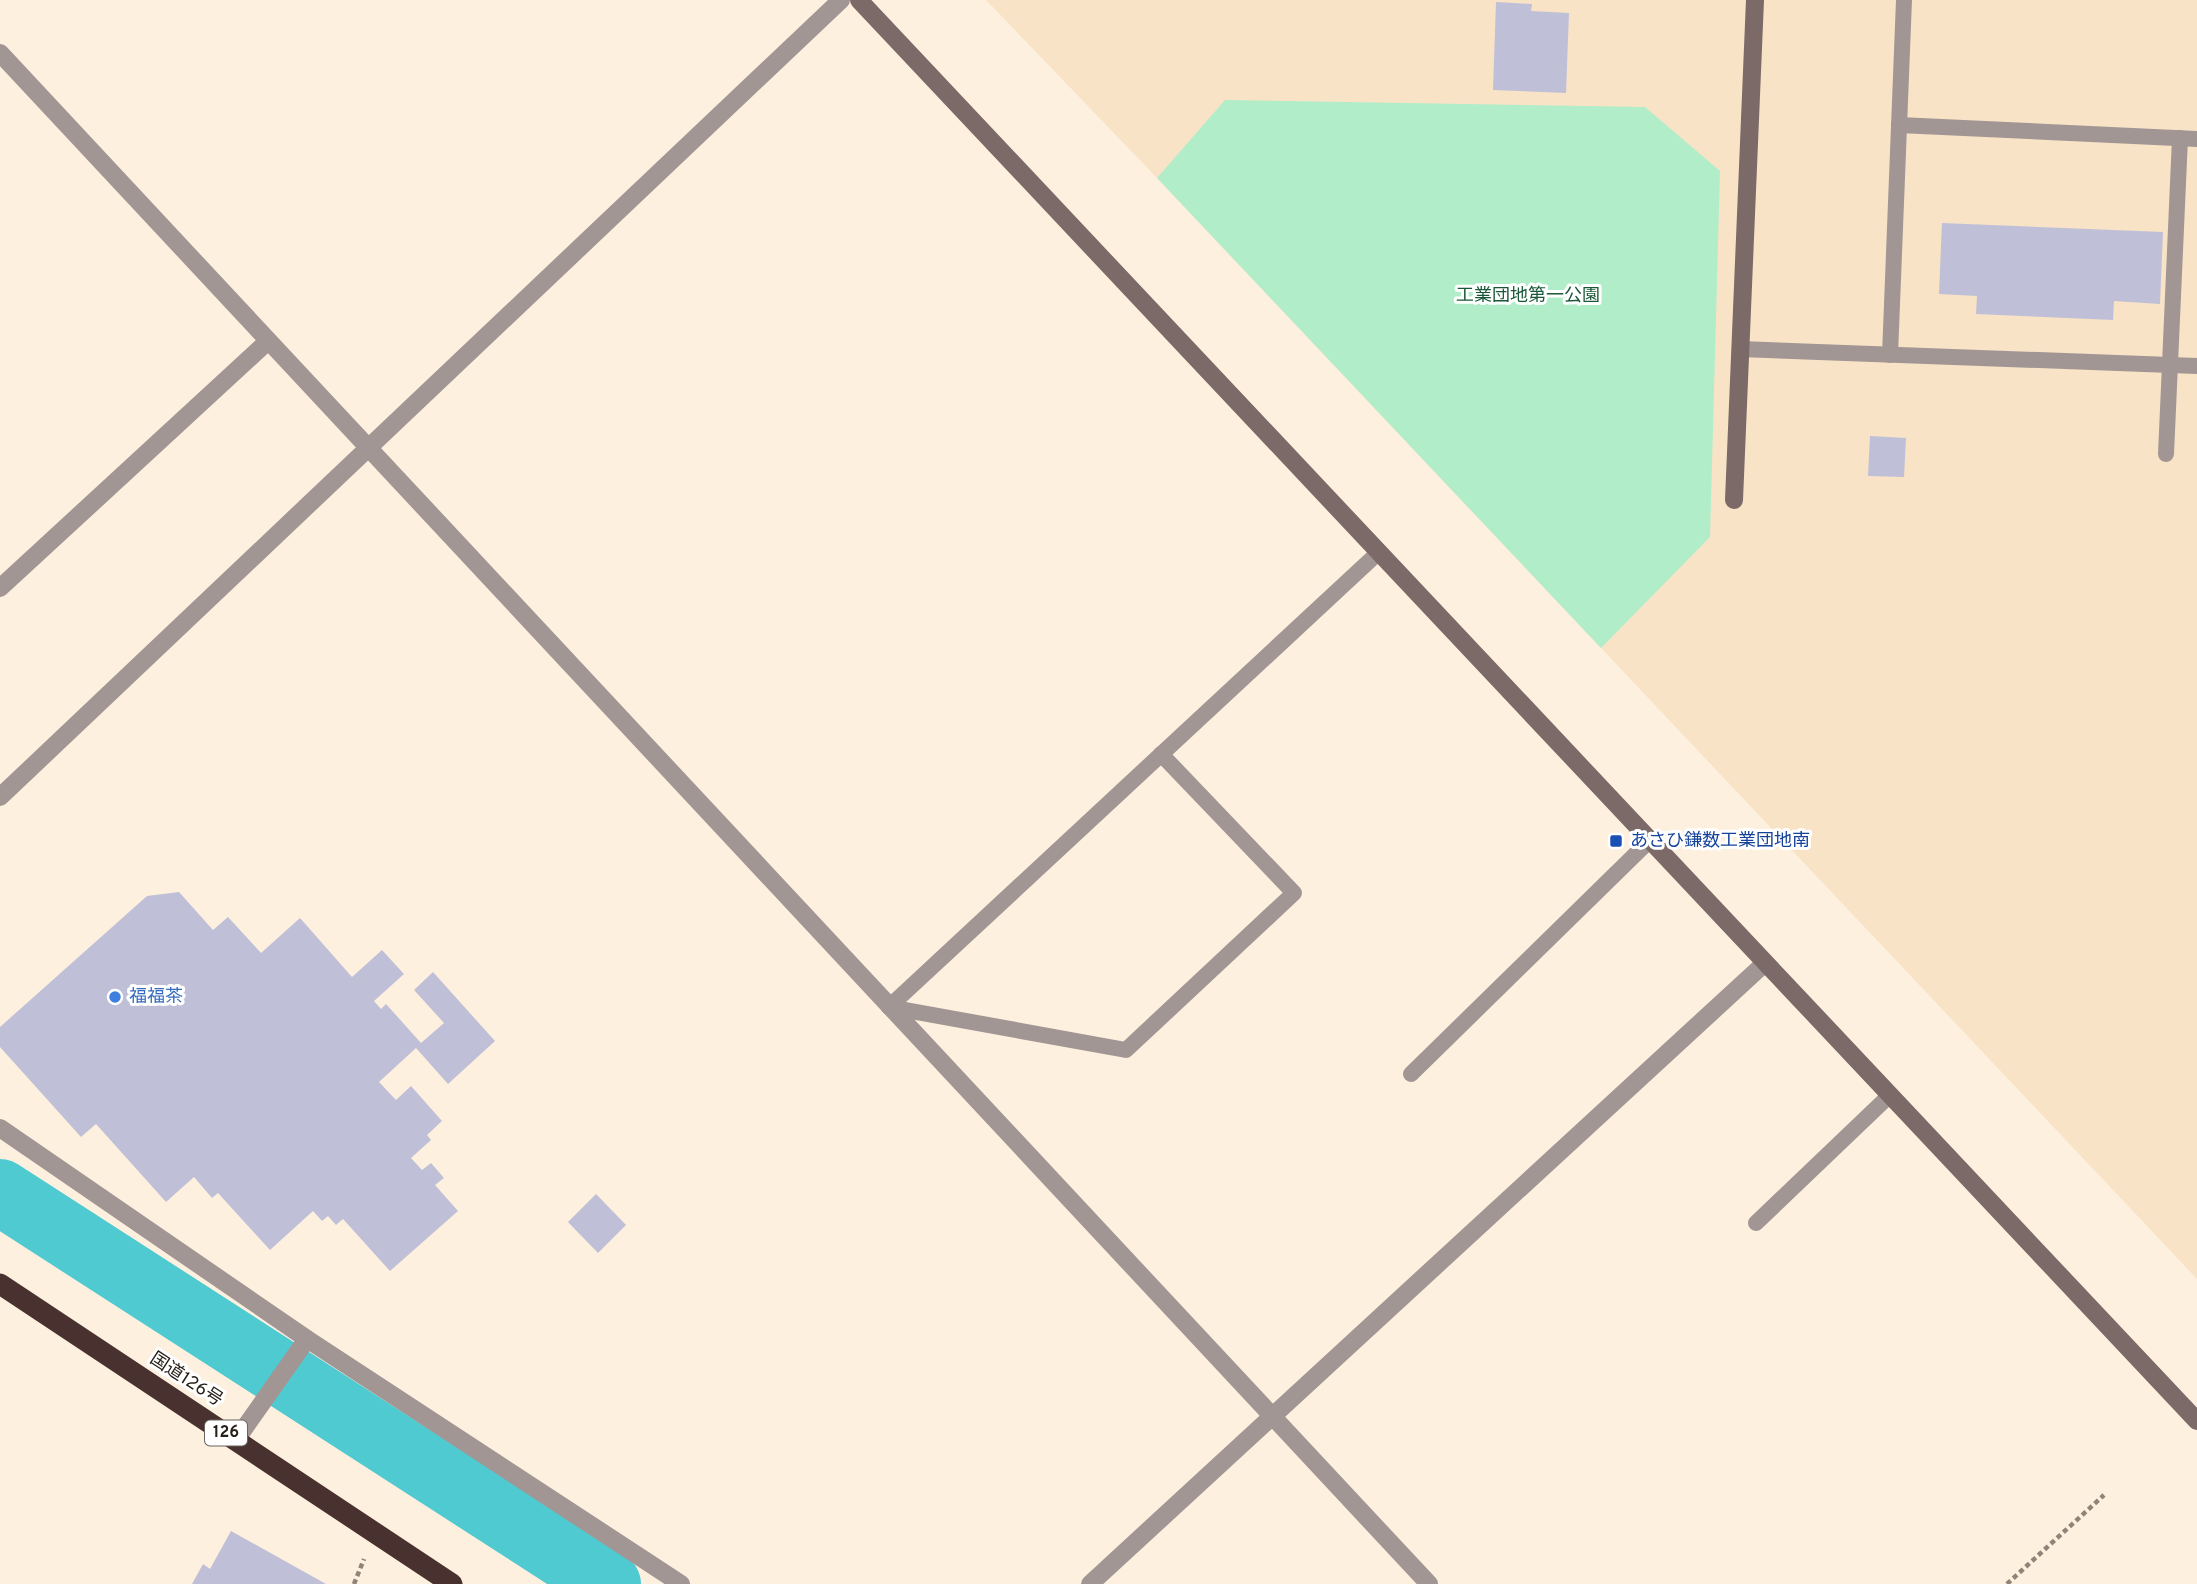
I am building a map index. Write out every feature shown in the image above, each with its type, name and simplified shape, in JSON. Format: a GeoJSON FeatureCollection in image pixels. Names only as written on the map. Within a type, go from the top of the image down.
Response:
{"type":"FeatureCollection","features":[{"type":"Feature","properties":{"kind":"highway","name":"国道126号"},"geometry":{"type":"LineString","coordinates":[[0,1284],[452,1584]]}},
{"type":"Feature","properties":{"kind":"street"},"geometry":{"type":"LineString","coordinates":[[0,797],[841,0]]}},
{"type":"Feature","properties":{"kind":"street"},"geometry":{"type":"LineString","coordinates":[[1734,500],[1755,0]]}},
{"type":"Feature","properties":{"kind":"street"},"geometry":{"type":"LineString","coordinates":[[862,1],[2197,1421]]}},
{"type":"Feature","properties":{"kind":"street"},"geometry":{"type":"LineString","coordinates":[[0,53],[1429,1584]]}},
{"type":"Feature","properties":{"kind":"street"},"geometry":{"type":"LineString","coordinates":[[0,588],[267,342]]}},
{"type":"Feature","properties":{"kind":"street"},"geometry":{"type":"LineString","coordinates":[[1090,1584],[1765,963]]}},
{"type":"Feature","properties":{"kind":"street"},"geometry":{"type":"LineString","coordinates":[[0,1128],[307,1339],[681,1584]]}},
{"type":"Feature","properties":{"kind":"street"},"geometry":{"type":"LineString","coordinates":[[236,1440],[307,1339]]}},
{"type":"Feature","properties":{"kind":"lane"},"geometry":{"type":"LineString","coordinates":[[1890,355],[1904,0]]}},
{"type":"Feature","properties":{"kind":"lane"},"geometry":{"type":"LineString","coordinates":[[1899,125],[2197,139]]}},
{"type":"Feature","properties":{"kind":"lane"},"geometry":{"type":"LineString","coordinates":[[2166,454],[2180,138]]}},
{"type":"Feature","properties":{"kind":"lane"},"geometry":{"type":"LineString","coordinates":[[1740,349],[2197,366]]}},
{"type":"Feature","properties":{"kind":"lane"},"geometry":{"type":"LineString","coordinates":[[889,1007],[1378,552]]}},
{"type":"Feature","properties":{"kind":"lane"},"geometry":{"type":"LineString","coordinates":[[889,1007],[1126,1050],[1294,893],[1161,754]]}},
{"type":"Feature","properties":{"kind":"lane"},"geometry":{"type":"LineString","coordinates":[[1411,1074],[1650,840]]}},
{"type":"Feature","properties":{"kind":"lane"},"geometry":{"type":"LineString","coordinates":[[1756,1223],[1890,1095]]}},
{"type":"Feature","properties":{"kind":"path"},"geometry":{"type":"LineString","coordinates":[[2007,1584],[2104,1495]]}},
{"type":"Feature","properties":{"kind":"shaded area"},"geometry":{"type":"Polygon","coordinates":[[[986,0],[2197,0],[2197,1279],[1157,178],[986,0]]]}},
{"type":"Feature","properties":{"kind":"green space","name":"工業団地第一公園"},"geometry":{"type":"Polygon","coordinates":[[[1225,100],[1645,107],[1720,171],[1710,537],[1601,648],[1157,178],[1225,100]]]}},
{"type":"Feature","properties":{"kind":"building"},"geometry":{"type":"Polygon","coordinates":[[[1496,2],[1532,4],[1531,11],[1569,13],[1566,93],[1493,90],[1496,2]]]}},
{"type":"Feature","properties":{"kind":"building"},"geometry":{"type":"Polygon","coordinates":[[[1942,223],[2163,232],[2160,304],[2114,301],[2113,320],[1976,314],[1977,296],[1939,294],[1942,223]]]}},
{"type":"Feature","properties":{"kind":"building"},"geometry":{"type":"Polygon","coordinates":[[[1870,436],[1906,438],[1904,477],[1868,476],[1870,436]]]}},
{"type":"Feature","properties":{"kind":"building"},"geometry":{"type":"Polygon","coordinates":[[[179,892],[213,930],[228,917],[261,953],[300,918],[352,977],[382,950],[404,974],[374,1001],[381,1009],[386,1004],[421,1043],[444,1023],[414,990],[433,972],[495,1041],[448,1084],[416,1048],[379,1082],[396,1100],[411,1086],[442,1121],[427,1135],[431,1140],[411,1158],[422,1170],[431,1163],[444,1178],[435,1185],[458,1211],[390,1271],[343,1219],[336,1225],[328,1216],[322,1221],[313,1211],[270,1250],[218,1193],[212,1198],[194,1177],[166,1202],[96,1124],[81,1137],[0,1047],[0,1027],[147,896],[179,892]]]}},
{"type":"Feature","properties":{"kind":"building"},"geometry":{"type":"Polygon","coordinates":[[[596,1194],[626,1225],[598,1253],[568,1222],[596,1194]]]}},
{"type":"Feature","properties":{"kind":"building"},"geometry":{"type":"Polygon","coordinates":[[[231,1531],[326,1584],[192,1584],[203,1564],[210,1569],[231,1531]]]}},
{"type":"Feature","properties":{"kind":"waterway"},"geometry":{"type":"LineString","coordinates":[[0,1192],[608,1584]]}},
{"type":"Feature","properties":{"kind":"place","name":"あさひ鎌数工業団地南"},"geometry":{"type":"Point","coordinates":[1616,841]}},
{"type":"Feature","properties":{"kind":"place","name":"福福茶"},"geometry":{"type":"Point","coordinates":[115,997]}}]}
